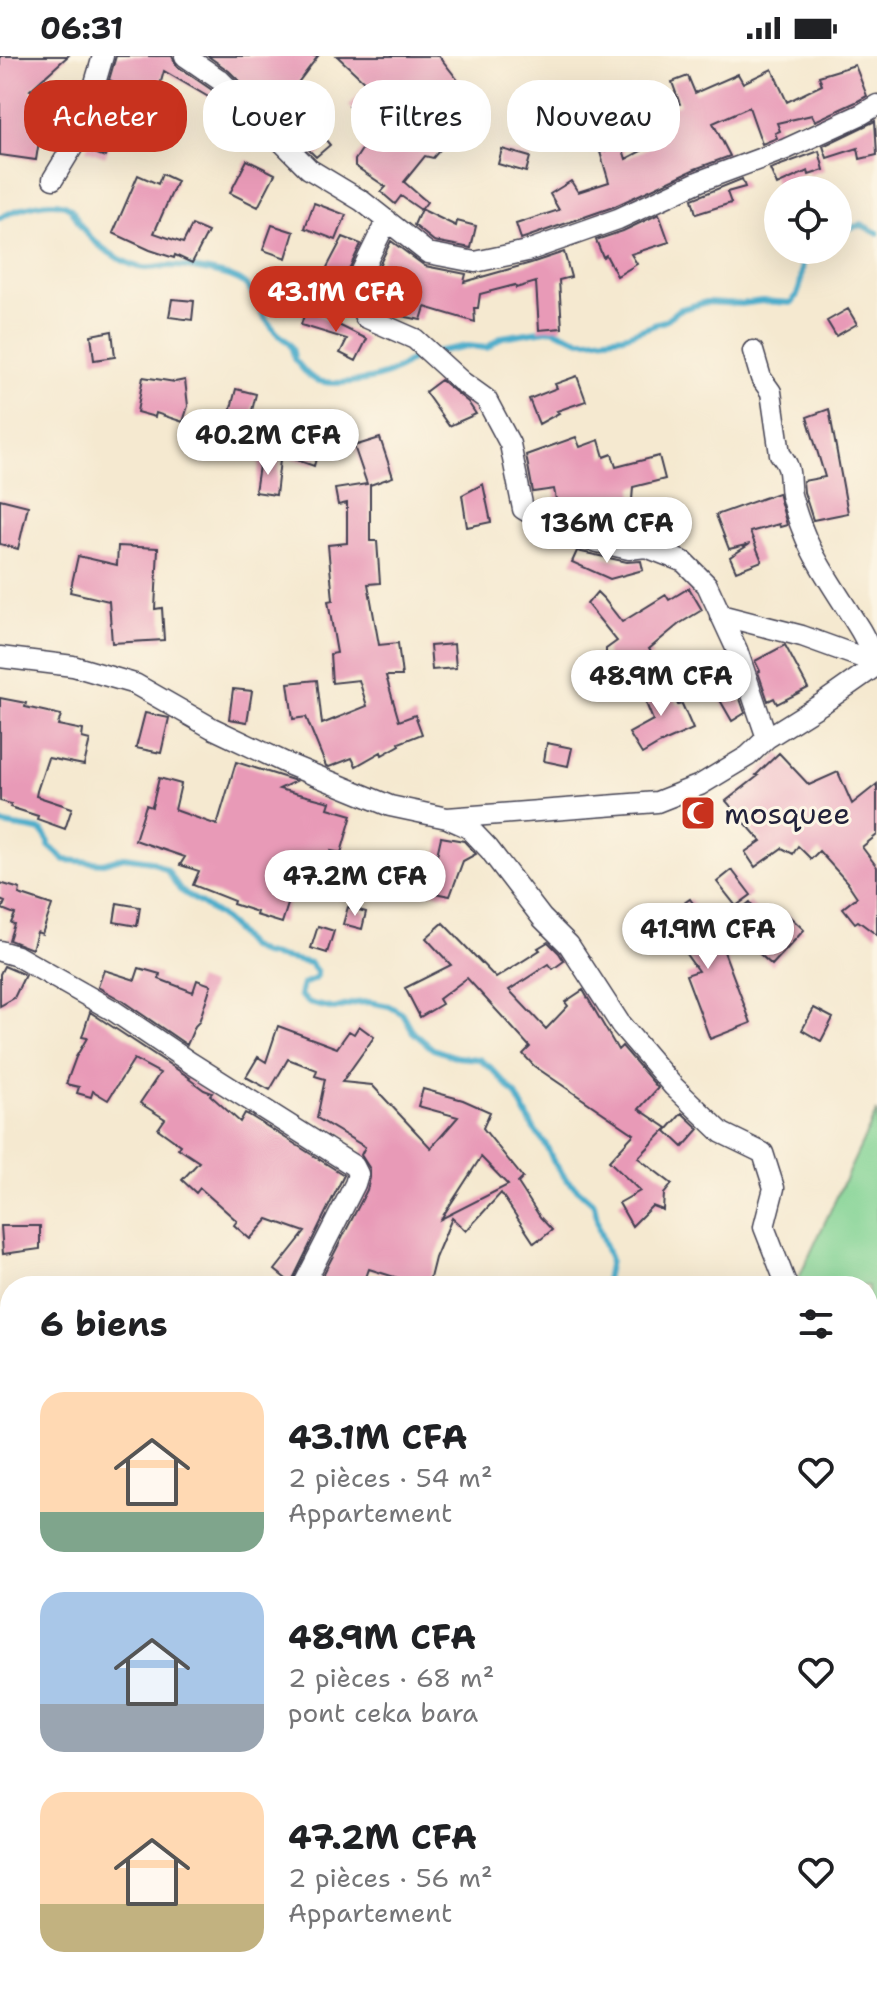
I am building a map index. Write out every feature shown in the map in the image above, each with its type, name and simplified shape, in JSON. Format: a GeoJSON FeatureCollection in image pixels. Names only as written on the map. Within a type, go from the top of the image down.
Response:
{"type":"FeatureCollection","features":[{"type":"Feature","properties":{"kind":"street"},"geometry":{"type":"LineString","coordinates":[[53,179],[73,146],[103,56]]}},
{"type":"Feature","properties":{"kind":"street"},"geometry":{"type":"LineString","coordinates":[[185,56],[220,80],[309,169],[362,201],[428,253],[475,262],[527,251],[618,219],[700,181],[786,149],[877,105]]}},
{"type":"Feature","properties":{"kind":"street"},"geometry":{"type":"LineString","coordinates":[[387,220],[354,287],[365,317],[415,339],[486,399],[510,444],[523,509],[558,533],[629,549],[646,547],[684,562],[707,585],[737,650],[767,738]]}},
{"type":"Feature","properties":{"kind":"street"},"geometry":{"type":"LineString","coordinates":[[753,351],[761,378],[771,392],[780,454],[791,472],[791,493],[803,533],[867,640],[877,663]]}},
{"type":"Feature","properties":{"kind":"street"},"geometry":{"type":"LineString","coordinates":[[720,615],[802,636],[877,663]]}},
{"type":"Feature","properties":{"kind":"street"},"geometry":{"type":"LineString","coordinates":[[0,657],[73,666],[135,684],[212,728],[290,765],[390,806],[447,818],[469,828],[542,918],[569,945],[621,1025],[673,1086],[722,1133],[763,1153],[774,1188],[764,1227],[783,1276]]}},
{"type":"Feature","properties":{"kind":"street"},"geometry":{"type":"LineString","coordinates":[[447,818],[657,802],[700,785],[748,756],[767,738],[823,703],[877,663]]}},
{"type":"Feature","properties":{"kind":"street"},"geometry":{"type":"LineString","coordinates":[[0,951],[17,956],[114,1011],[354,1166],[358,1174],[355,1184],[308,1276]]}},
{"type":"Feature","properties":{"kind":"green space"},"geometry":{"type":"Polygon","coordinates":[[[877,1111],[877,1276],[800,1276],[877,1111]]]}},
{"type":"Feature","properties":{"kind":"building"},"geometry":{"type":"Polygon","coordinates":[[[0,56],[68,56],[41,80],[24,80],[24,152],[37,152],[36,160],[0,155],[0,56]]]}},
{"type":"Feature","properties":{"kind":"building"},"geometry":{"type":"Polygon","coordinates":[[[116,56],[172,56],[177,66],[203,84],[203,94],[187,84],[187,80],[179,80],[164,71],[161,80],[109,80],[116,56]]]}},
{"type":"Feature","properties":{"kind":"building"},"geometry":{"type":"Polygon","coordinates":[[[208,56],[318,56],[300,80],[238,80],[208,56]]]}},
{"type":"Feature","properties":{"kind":"building"},"geometry":{"type":"Polygon","coordinates":[[[337,56],[439,56],[458,80],[408,79],[363,80],[337,56]]]}},
{"type":"Feature","properties":{"kind":"building"},"geometry":{"type":"Polygon","coordinates":[[[855,65],[867,96],[815,121],[812,115],[777,123],[780,131],[775,133],[777,138],[762,144],[749,107],[713,123],[730,156],[613,207],[521,239],[516,224],[559,210],[550,194],[571,181],[578,192],[609,182],[600,152],[624,152],[626,159],[639,152],[680,152],[680,80],[677,80],[688,76],[695,93],[738,74],[743,83],[772,69],[787,102],[822,85],[819,76],[855,65]]]}},
{"type":"Feature","properties":{"kind":"building"},"geometry":{"type":"Polygon","coordinates":[[[875,121],[877,155],[860,159],[858,148],[827,158],[823,146],[875,121]]]}},
{"type":"Feature","properties":{"kind":"building"},"geometry":{"type":"Polygon","coordinates":[[[502,149],[530,157],[526,172],[498,164],[502,149]]]}},
{"type":"Feature","properties":{"kind":"building"},"geometry":{"type":"Polygon","coordinates":[[[819,151],[824,170],[809,175],[808,171],[797,176],[773,176],[770,169],[819,151]]]}},
{"type":"Feature","properties":{"kind":"building"},"geometry":{"type":"Polygon","coordinates":[[[360,152],[438,152],[433,158],[425,156],[404,182],[427,202],[421,210],[401,196],[395,204],[381,192],[386,187],[355,166],[360,152]]]}},
{"type":"Feature","properties":{"kind":"building"},"geometry":{"type":"Polygon","coordinates":[[[247,160],[275,174],[258,207],[230,193],[247,160]]]}},
{"type":"Feature","properties":{"kind":"building"},"geometry":{"type":"Polygon","coordinates":[[[162,174],[177,181],[154,233],[183,243],[192,225],[208,232],[192,263],[175,255],[174,258],[150,250],[113,233],[138,175],[158,184],[162,174]]]}},
{"type":"Feature","properties":{"kind":"building"},"geometry":{"type":"Polygon","coordinates":[[[742,179],[745,187],[727,192],[731,203],[696,214],[692,199],[742,179]]]}},
{"type":"Feature","properties":{"kind":"building"},"geometry":{"type":"Polygon","coordinates":[[[314,203],[346,215],[336,240],[305,228],[314,203]]]}},
{"type":"Feature","properties":{"kind":"building"},"geometry":{"type":"Polygon","coordinates":[[[421,209],[456,226],[457,221],[476,226],[471,248],[434,241],[414,225],[421,209]]]}},
{"type":"Feature","properties":{"kind":"building"},"geometry":{"type":"Polygon","coordinates":[[[659,214],[669,242],[631,254],[637,264],[617,276],[606,255],[603,257],[596,240],[659,214]]]}},
{"type":"Feature","properties":{"kind":"building"},"geometry":{"type":"Polygon","coordinates":[[[272,225],[294,232],[286,258],[263,250],[272,225]]]}},
{"type":"Feature","properties":{"kind":"building"},"geometry":{"type":"Polygon","coordinates":[[[343,237],[361,244],[341,286],[346,304],[312,296],[343,237]]]}},
{"type":"Feature","properties":{"kind":"building"},"geometry":{"type":"Polygon","coordinates":[[[391,241],[425,266],[466,274],[464,282],[564,252],[571,277],[559,280],[562,328],[539,330],[536,282],[480,294],[478,308],[474,308],[475,322],[425,307],[421,320],[375,307],[368,288],[391,241]]]}},
{"type":"Feature","properties":{"kind":"building"},"geometry":{"type":"Polygon","coordinates":[[[172,299],[194,301],[192,320],[169,317],[172,299]]]}},
{"type":"Feature","properties":{"kind":"building"},"geometry":{"type":"Polygon","coordinates":[[[306,309],[367,339],[356,361],[340,353],[347,339],[301,325],[306,309]]]}},
{"type":"Feature","properties":{"kind":"building"},"geometry":{"type":"Polygon","coordinates":[[[848,309],[857,324],[836,336],[827,321],[848,309]]]}},
{"type":"Feature","properties":{"kind":"building"},"geometry":{"type":"Polygon","coordinates":[[[112,331],[115,357],[94,360],[91,335],[112,331]]]}},
{"type":"Feature","properties":{"kind":"building"},"geometry":{"type":"Polygon","coordinates":[[[577,376],[586,401],[557,411],[559,413],[539,424],[529,399],[577,376]]]}},
{"type":"Feature","properties":{"kind":"building"},"geometry":{"type":"Polygon","coordinates":[[[143,377],[175,382],[185,380],[188,406],[183,422],[156,413],[155,417],[137,412],[143,377]]]}},
{"type":"Feature","properties":{"kind":"building"},"geometry":{"type":"Polygon","coordinates":[[[441,380],[468,402],[476,414],[449,426],[425,392],[441,380]]]}},
{"type":"Feature","properties":{"kind":"building"},"geometry":{"type":"Polygon","coordinates":[[[236,389],[256,394],[246,436],[225,431],[236,389]]]}},
{"type":"Feature","properties":{"kind":"building"},"geometry":{"type":"Polygon","coordinates":[[[829,409],[848,513],[813,520],[803,481],[825,477],[807,417],[829,409]]]}},
{"type":"Feature","properties":{"kind":"building"},"geometry":{"type":"Polygon","coordinates":[[[576,437],[580,447],[599,440],[604,457],[612,454],[616,467],[659,456],[665,479],[633,487],[631,514],[646,515],[645,534],[630,536],[580,525],[583,505],[558,510],[554,489],[533,492],[526,455],[576,437]]]}},
{"type":"Feature","properties":{"kind":"building"},"geometry":{"type":"Polygon","coordinates":[[[380,438],[393,477],[370,485],[370,541],[377,541],[380,583],[368,584],[379,645],[398,643],[402,676],[386,676],[399,721],[415,715],[422,734],[356,766],[352,758],[329,767],[306,717],[293,719],[288,683],[317,680],[322,724],[367,706],[359,680],[332,683],[330,654],[337,653],[328,601],[333,600],[328,545],[347,543],[347,503],[338,505],[335,489],[367,484],[354,446],[380,438]]]}},
{"type":"Feature","properties":{"kind":"building"},"geometry":{"type":"Polygon","coordinates":[[[293,442],[319,448],[314,466],[288,457],[293,442]]]}},
{"type":"Feature","properties":{"kind":"building"},"geometry":{"type":"Polygon","coordinates":[[[260,459],[280,460],[276,495],[255,492],[260,459]]]}},
{"type":"Feature","properties":{"kind":"building"},"geometry":{"type":"Polygon","coordinates":[[[483,484],[491,522],[467,527],[462,495],[483,484]]]}},
{"type":"Feature","properties":{"kind":"building"},"geometry":{"type":"Polygon","coordinates":[[[778,493],[787,525],[780,527],[779,524],[750,532],[762,561],[736,571],[730,557],[750,544],[729,549],[716,515],[778,493]]]}},
{"type":"Feature","properties":{"kind":"building"},"geometry":{"type":"Polygon","coordinates":[[[0,499],[28,506],[18,549],[0,544],[0,499]]]}},
{"type":"Feature","properties":{"kind":"building"},"geometry":{"type":"Polygon","coordinates":[[[118,546],[158,548],[155,609],[162,608],[164,640],[112,643],[109,601],[70,592],[78,556],[117,565],[118,546]]]}},
{"type":"Feature","properties":{"kind":"building"},"geometry":{"type":"Polygon","coordinates":[[[577,551],[627,562],[641,561],[643,570],[610,579],[572,562],[577,551]]]}},
{"type":"Feature","properties":{"kind":"building"},"geometry":{"type":"Polygon","coordinates":[[[689,588],[702,610],[649,649],[653,655],[620,676],[606,655],[606,649],[617,641],[587,604],[597,592],[622,622],[666,595],[669,600],[689,588]]]}},
{"type":"Feature","properties":{"kind":"building"},"geometry":{"type":"Polygon","coordinates":[[[454,644],[456,668],[432,670],[430,646],[454,644]]]}},
{"type":"Feature","properties":{"kind":"building"},"geometry":{"type":"Polygon","coordinates":[[[785,645],[808,688],[777,704],[774,698],[768,701],[755,661],[785,645]]]}},
{"type":"Feature","properties":{"kind":"building"},"geometry":{"type":"Polygon","coordinates":[[[667,679],[693,729],[642,754],[629,733],[653,720],[641,691],[667,679]]]}},
{"type":"Feature","properties":{"kind":"building"},"geometry":{"type":"Polygon","coordinates":[[[735,685],[745,713],[732,721],[717,695],[735,685]]]}},
{"type":"Feature","properties":{"kind":"building"},"geometry":{"type":"Polygon","coordinates":[[[233,689],[252,691],[247,722],[229,719],[233,689]]]}},
{"type":"Feature","properties":{"kind":"building"},"geometry":{"type":"Polygon","coordinates":[[[0,698],[61,715],[58,725],[83,730],[82,738],[90,740],[84,765],[48,758],[37,791],[36,796],[72,808],[65,829],[0,801],[0,698]]]}},
{"type":"Feature","properties":{"kind":"building"},"geometry":{"type":"Polygon","coordinates":[[[145,713],[169,718],[161,753],[136,748],[145,713]]]}},
{"type":"Feature","properties":{"kind":"building"},"geometry":{"type":"Polygon","coordinates":[[[547,743],[572,748],[568,766],[544,761],[547,743]]]}},
{"type":"Feature","properties":{"kind":"building"},"geometry":{"type":"Polygon","coordinates":[[[779,753],[809,785],[838,772],[852,804],[877,784],[877,835],[862,847],[877,867],[877,935],[858,921],[855,923],[843,908],[857,897],[819,851],[811,859],[798,846],[793,854],[782,848],[755,867],[745,852],[761,841],[726,801],[758,776],[779,753]]]}},
{"type":"Feature","properties":{"kind":"building"},"geometry":{"type":"Polygon","coordinates":[[[236,762],[296,781],[279,789],[330,802],[328,808],[352,815],[341,853],[331,851],[326,874],[313,872],[311,879],[297,876],[282,923],[256,915],[257,912],[233,904],[234,901],[193,885],[199,871],[180,865],[185,857],[135,840],[146,805],[152,807],[159,778],[181,784],[175,810],[217,825],[236,762]]]}},
{"type":"Feature","properties":{"kind":"building"},"geometry":{"type":"Polygon","coordinates":[[[441,837],[464,841],[476,854],[463,861],[450,896],[429,892],[441,837]]]}},
{"type":"Feature","properties":{"kind":"building"},"geometry":{"type":"Polygon","coordinates":[[[381,859],[404,864],[398,891],[373,884],[381,859]]]}},
{"type":"Feature","properties":{"kind":"building"},"geometry":{"type":"Polygon","coordinates":[[[732,870],[751,895],[736,906],[717,882],[732,870]]]}},
{"type":"Feature","properties":{"kind":"building"},"geometry":{"type":"Polygon","coordinates":[[[0,883],[20,889],[19,894],[52,905],[42,934],[37,932],[32,949],[9,940],[15,914],[2,909],[5,902],[0,900],[0,883]]]}},
{"type":"Feature","properties":{"kind":"building"},"geometry":{"type":"Polygon","coordinates":[[[690,899],[720,941],[751,1023],[710,1039],[686,975],[698,971],[661,919],[690,899]]]}},
{"type":"Feature","properties":{"kind":"building"},"geometry":{"type":"Polygon","coordinates":[[[750,902],[772,930],[787,914],[804,930],[772,965],[754,949],[759,944],[735,914],[750,902]]]}},
{"type":"Feature","properties":{"kind":"building"},"geometry":{"type":"Polygon","coordinates":[[[117,903],[140,907],[137,926],[114,922],[117,903]]]}},
{"type":"Feature","properties":{"kind":"building"},"geometry":{"type":"Polygon","coordinates":[[[348,907],[366,912],[362,929],[343,924],[348,907]]]}},
{"type":"Feature","properties":{"kind":"building"},"geometry":{"type":"Polygon","coordinates":[[[443,923],[496,978],[548,942],[559,953],[564,961],[553,969],[549,964],[509,990],[546,1029],[568,1006],[565,1002],[583,990],[618,1050],[622,1046],[658,1088],[639,1109],[667,1128],[638,1158],[672,1184],[664,1194],[663,1210],[652,1206],[632,1226],[619,1203],[640,1191],[609,1161],[634,1134],[534,1066],[523,1054],[530,1047],[467,978],[439,999],[442,1004],[420,1017],[405,988],[451,965],[426,938],[443,923]]]}},
{"type":"Feature","properties":{"kind":"building"},"geometry":{"type":"Polygon","coordinates":[[[318,926],[334,931],[327,953],[311,948],[318,926]]]}},
{"type":"Feature","properties":{"kind":"building"},"geometry":{"type":"Polygon","coordinates":[[[4,966],[25,975],[14,998],[0,1006],[0,974],[4,966]]]}},
{"type":"Feature","properties":{"kind":"building"},"geometry":{"type":"Polygon","coordinates":[[[139,968],[160,974],[159,979],[193,992],[197,980],[211,985],[199,1022],[187,1045],[98,987],[104,970],[135,980],[139,968]]]}},
{"type":"Feature","properties":{"kind":"building"},"geometry":{"type":"Polygon","coordinates":[[[814,1008],[833,1018],[821,1041],[802,1030],[814,1008]]]}},
{"type":"Feature","properties":{"kind":"building"},"geometry":{"type":"Polygon","coordinates":[[[90,1012],[212,1093],[210,1095],[240,1122],[245,1113],[249,1115],[344,1175],[294,1276],[282,1276],[275,1270],[305,1232],[268,1219],[250,1239],[234,1225],[237,1221],[200,1188],[196,1193],[182,1180],[199,1162],[158,1129],[165,1119],[140,1103],[160,1073],[134,1059],[108,1100],[93,1091],[91,1097],[77,1093],[79,1087],[66,1084],[87,1038],[82,1037],[90,1012]]]}},
{"type":"Feature","properties":{"kind":"building"},"geometry":{"type":"Polygon","coordinates":[[[278,1026],[337,1048],[349,1031],[354,1034],[359,1026],[374,1037],[342,1082],[372,1085],[431,1148],[458,1117],[418,1106],[423,1089],[463,1100],[490,1112],[483,1128],[523,1178],[518,1183],[552,1230],[534,1243],[501,1193],[466,1231],[452,1218],[430,1276],[391,1276],[369,1269],[367,1276],[323,1276],[367,1190],[370,1169],[361,1155],[365,1147],[317,1118],[325,1079],[315,1076],[317,1070],[288,1059],[270,1090],[246,1077],[258,1057],[266,1062],[278,1026]],[[481,1157],[441,1219],[508,1185],[481,1157]]]}},
{"type":"Feature","properties":{"kind":"building"},"geometry":{"type":"Polygon","coordinates":[[[682,1113],[699,1129],[683,1147],[666,1131],[682,1113]]]}},
{"type":"Feature","properties":{"kind":"building"},"geometry":{"type":"Polygon","coordinates":[[[1,1226],[40,1226],[40,1249],[3,1254],[1,1226]]]}},
{"type":"Feature","properties":{"kind":"waterway"},"geometry":{"type":"LineString","coordinates":[[0,218],[35,205],[63,205],[70,208],[93,240],[132,265],[197,269],[239,280],[252,292],[267,321],[290,345],[294,359],[318,381],[339,383],[375,378],[424,354]]}},
{"type":"Feature","properties":{"kind":"waterway"},"geometry":{"type":"LineString","coordinates":[[852,227],[862,225],[877,233]]}},
{"type":"Feature","properties":{"kind":"waterway"},"geometry":{"type":"LineString","coordinates":[[435,352],[467,346],[487,348],[502,337],[552,329],[580,340],[624,336],[665,321],[678,310],[707,302],[791,303],[800,285],[803,264]]}},
{"type":"Feature","properties":{"kind":"waterway"},"geometry":{"type":"LineString","coordinates":[[0,823],[42,831],[49,846],[65,860],[103,863],[124,857],[151,861],[167,870],[180,890],[220,916],[248,946],[263,954],[310,963],[317,976],[303,984],[300,995],[309,1003],[334,1009],[369,1002],[389,1006],[403,1014],[413,1032],[433,1049],[457,1057],[479,1059],[516,1095],[566,1179],[594,1204],[610,1260],[607,1276]]}},
{"type":"Feature","properties":{"kind":"place","name":"mosquee"},"geometry":{"type":"Point","coordinates":[698,813]}}]}
